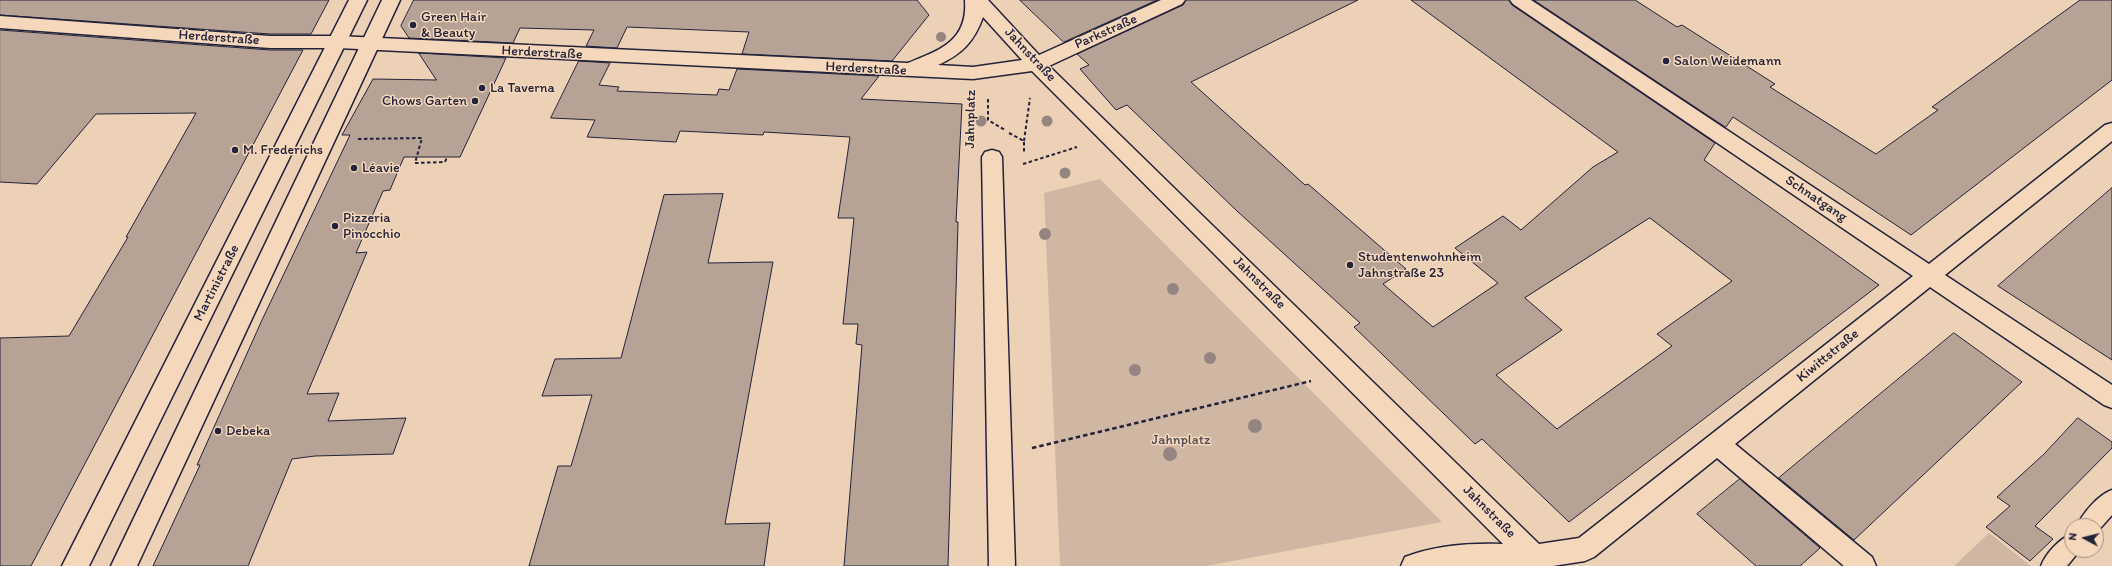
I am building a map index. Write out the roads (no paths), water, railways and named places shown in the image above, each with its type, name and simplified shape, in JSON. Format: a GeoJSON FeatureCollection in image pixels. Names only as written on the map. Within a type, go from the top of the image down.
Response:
{"type":"FeatureCollection","features":[{"type":"Feature","properties":{"kind":"street","name":"Martinistraße"},"geometry":{"type":"LineString","coordinates":[[75,566],[358,0]]}},
{"type":"Feature","properties":{"kind":"street"},"geometry":{"type":"LineString","coordinates":[[124,566],[391,0]]}},
{"type":"Feature","properties":{"kind":"street"},"geometry":{"type":"LineString","coordinates":[[910,70],[948,53],[968,33],[976,15],[974,0]]}},
{"type":"Feature","properties":{"kind":"street","name":"Jahnstraße"},"geometry":{"type":"LineString","coordinates":[[978,0],[1036,64],[1349,372],[1538,561]]}},
{"type":"Feature","properties":{"kind":"street","name":"Parkstraße"},"geometry":{"type":"LineString","coordinates":[[1036,64],[1176,0]]}},
{"type":"Feature","properties":{"kind":"street","name":"Schnatgang"},"geometry":{"type":"LineString","coordinates":[[1519,0],[2112,398]]}},
{"type":"Feature","properties":{"kind":"street","name":"Herderstraße"},"geometry":{"type":"LineString","coordinates":[[0,22],[270,42],[338,42],[973,73],[1036,64]]}},
{"type":"Feature","properties":{"kind":"street","name":"Kiwittstraße"},"geometry":{"type":"LineString","coordinates":[[1538,561],[1585,549],[2112,130]]}},
{"type":"Feature","properties":{"kind":"street","name":"Jahnplatz"},"geometry":{"type":"LineString","coordinates":[[992,157],[1002,566]]}},
{"type":"Feature","properties":{"kind":"street"},"geometry":{"type":"LineString","coordinates":[[1718,444],[1863,566]]}},
{"type":"Feature","properties":{"kind":"street"},"geometry":{"type":"LineString","coordinates":[[1414,566],[1470,555],[1538,561]]}},
{"type":"Feature","properties":{"kind":"lane"},"geometry":{"type":"LineString","coordinates":[[2095,518],[2112,500]]}},
{"type":"Feature","properties":{"kind":"lane"},"geometry":{"type":"LineString","coordinates":[[2052,566],[2064,553]]}},
{"type":"Feature","properties":{"kind":"place","name":"Green Hair & Beauty"},"geometry":{"type":"Point","coordinates":[413,25]}},
{"type":"Feature","properties":{"kind":"place","name":"Salon Weidemann"},"geometry":{"type":"Point","coordinates":[1666,61]}},
{"type":"Feature","properties":{"kind":"place","name":"La Taverna"},"geometry":{"type":"Point","coordinates":[482,88]}},
{"type":"Feature","properties":{"kind":"place","name":"Chows Garten"},"geometry":{"type":"Point","coordinates":[475,101]}},
{"type":"Feature","properties":{"kind":"place","name":"M. Frederichs"},"geometry":{"type":"Point","coordinates":[235,150]}},
{"type":"Feature","properties":{"kind":"place","name":"Léavie"},"geometry":{"type":"Point","coordinates":[354,168]}},
{"type":"Feature","properties":{"kind":"place","name":"Pizzeria Pinocchio"},"geometry":{"type":"Point","coordinates":[335,226]}},
{"type":"Feature","properties":{"kind":"place","name":"Studentenwohnheim Jahnstraße 23"},"geometry":{"type":"Point","coordinates":[1350,265]}},
{"type":"Feature","properties":{"kind":"place","name":"Debeka"},"geometry":{"type":"Point","coordinates":[218,431]}}]}
